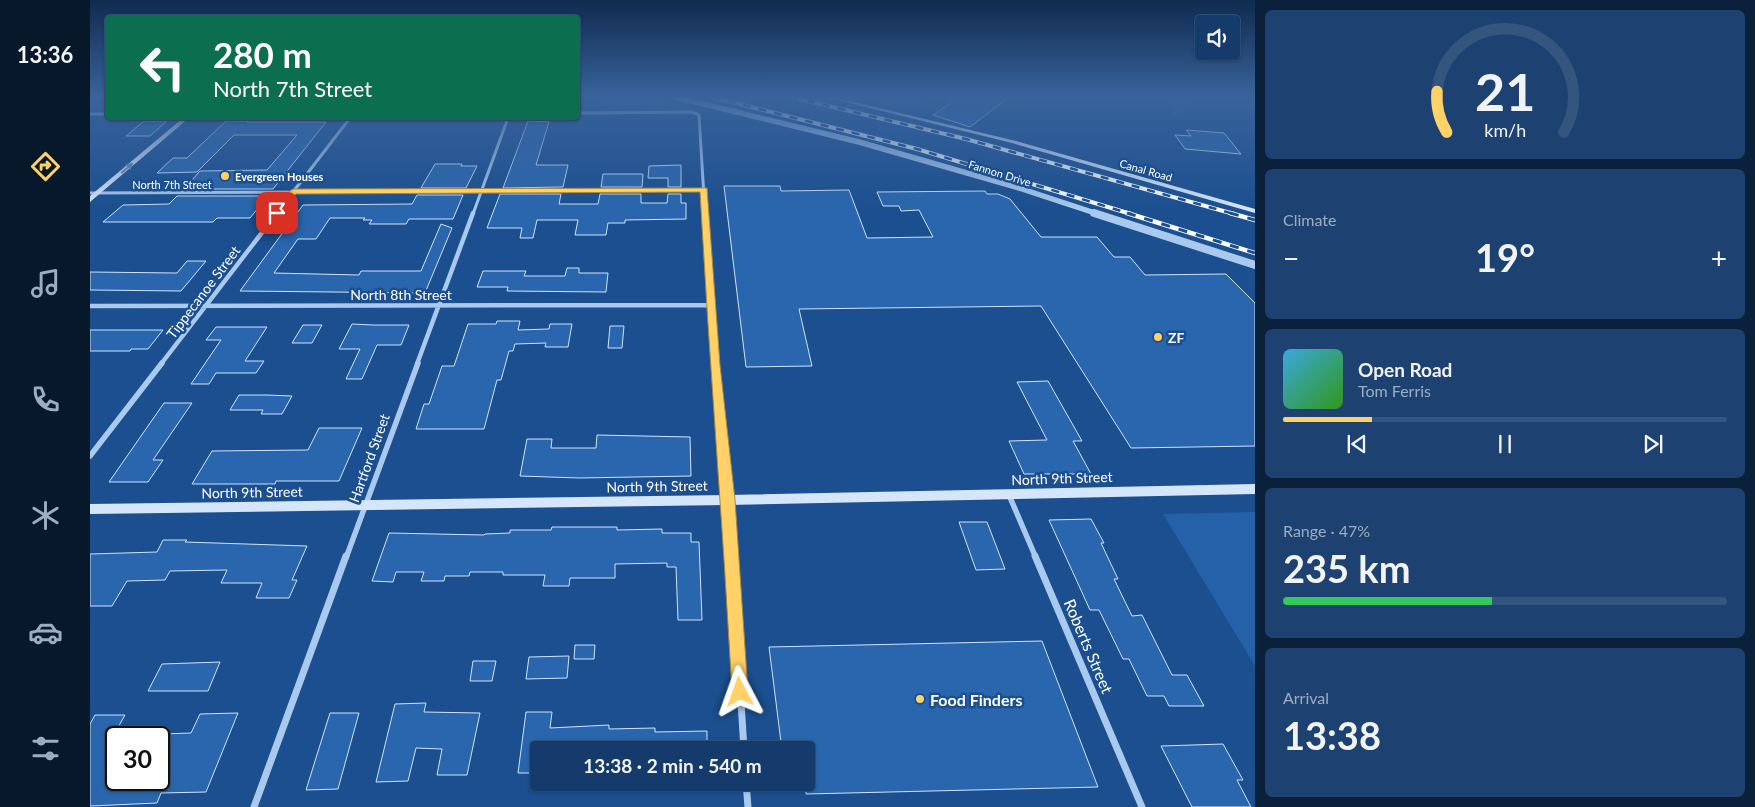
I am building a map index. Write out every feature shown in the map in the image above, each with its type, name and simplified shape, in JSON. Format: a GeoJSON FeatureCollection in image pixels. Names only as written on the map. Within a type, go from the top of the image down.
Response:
{"type":"FeatureCollection","features":[{"type":"Feature","properties":{"kind":"main road"},"geometry":{"type":"LineString","coordinates":[[90,200],[167,135]]}},
{"type":"Feature","properties":{"kind":"main road","name":"Canal Road"},"geometry":{"type":"LineString","coordinates":[[984,135],[1255,211]]}},
{"type":"Feature","properties":{"kind":"main road","name":"North 9th Street"},"geometry":{"type":"LineString","coordinates":[[90,509],[728,500],[1255,489]]}},
{"type":"Feature","properties":{"kind":"street","name":"Tippecanoe Street"},"geometry":{"type":"LineString","coordinates":[[90,456],[337,135]]}},
{"type":"Feature","properties":{"kind":"street","name":"Hartford Street"},"geometry":{"type":"LineString","coordinates":[[254,807],[502,135]]}},
{"type":"Feature","properties":{"kind":"street"},"geometry":{"type":"LineString","coordinates":[[700,135],[715,365],[728,500],[743,741]]}},
{"type":"Feature","properties":{"kind":"street","name":"Fannon Drive"},"geometry":{"type":"LineString","coordinates":[[830,135],[1019,188],[1255,265]]}},
{"type":"Feature","properties":{"kind":"street","name":"North 7th Street"},"geometry":{"type":"LineString","coordinates":[[90,193],[704,190]]}},
{"type":"Feature","properties":{"kind":"street","name":"North 8th Street"},"geometry":{"type":"LineString","coordinates":[[90,306],[712,305]]}},
{"type":"Feature","properties":{"kind":"street","name":"Roberts Street"},"geometry":{"type":"LineString","coordinates":[[1009,495],[1142,807]]}},
{"type":"Feature","properties":{"kind":"street"},"geometry":{"type":"LineString","coordinates":[[747,791],[748,807]]}},
{"type":"Feature","properties":{"kind":"shaded area"},"geometry":{"type":"Polygon","coordinates":[[[1255,512],[1255,666],[1163,514],[1255,512]]]}},
{"type":"Feature","properties":{"kind":"building"},"geometry":{"type":"Polygon","coordinates":[[[128,135],[152,135],[150,136],[126,136],[128,135]]]}},
{"type":"Feature","properties":{"kind":"building"},"geometry":{"type":"Polygon","coordinates":[[[212,135],[316,135],[273,189],[184,189],[200,171],[267,170],[297,135],[234,135],[197,172],[157,173],[173,158],[187,158],[212,135]]]}},
{"type":"Feature","properties":{"kind":"building"},"geometry":{"type":"Polygon","coordinates":[[[523,135],[545,135],[536,165],[568,165],[563,187],[503,188],[523,135]]]}},
{"type":"Feature","properties":{"kind":"building"},"geometry":{"type":"Polygon","coordinates":[[[1175,135],[1191,136],[1190,135],[1225,135],[1241,154],[1185,149],[1175,135]]]}},
{"type":"Feature","properties":{"kind":"building"},"geometry":{"type":"Polygon","coordinates":[[[435,164],[477,166],[466,188],[421,188],[435,164]]]}},
{"type":"Feature","properties":{"kind":"building"},"geometry":{"type":"Polygon","coordinates":[[[681,165],[681,187],[668,187],[668,178],[648,178],[649,166],[681,165]]]}},
{"type":"Feature","properties":{"kind":"building"},"geometry":{"type":"Polygon","coordinates":[[[603,174],[643,174],[642,187],[601,187],[603,174]]]}},
{"type":"Feature","properties":{"kind":"building","name":"ZF"},"geometry":{"type":"Polygon","coordinates":[[[724,186],[780,186],[781,191],[849,190],[867,238],[933,237],[919,210],[901,211],[899,206],[883,206],[877,192],[985,191],[987,194],[998,194],[1010,199],[1041,237],[1097,237],[1114,257],[1130,257],[1145,275],[1226,274],[1255,303],[1255,446],[1131,448],[1041,306],[799,309],[812,366],[746,367],[724,186]]]}},
{"type":"Feature","properties":{"kind":"building"},"geometry":{"type":"Polygon","coordinates":[[[500,194],[561,194],[559,204],[598,204],[600,194],[641,194],[641,203],[667,203],[668,194],[681,194],[681,203],[686,203],[686,219],[625,220],[625,223],[608,223],[606,235],[575,235],[578,220],[537,220],[533,238],[520,238],[522,228],[487,228],[500,194]]]}},
{"type":"Feature","properties":{"kind":"building"},"geometry":{"type":"Polygon","coordinates":[[[417,195],[463,195],[453,219],[409,219],[406,224],[369,224],[372,220],[363,220],[365,218],[330,218],[316,239],[298,239],[274,273],[359,275],[361,271],[421,271],[441,224],[452,228],[425,293],[240,291],[303,205],[412,204],[417,195]]]}},
{"type":"Feature","properties":{"kind":"building"},"geometry":{"type":"Polygon","coordinates":[[[177,196],[268,196],[250,218],[217,218],[213,222],[103,222],[123,205],[169,204],[177,196]]]}},
{"type":"Feature","properties":{"kind":"building"},"geometry":{"type":"Polygon","coordinates":[[[187,261],[206,261],[181,291],[90,290],[90,272],[177,273],[187,261]]]}},
{"type":"Feature","properties":{"kind":"building"},"geometry":{"type":"Polygon","coordinates":[[[567,268],[579,268],[579,273],[608,273],[606,292],[507,291],[508,287],[477,287],[483,271],[526,271],[524,276],[565,276],[567,268]]]}},
{"type":"Feature","properties":{"kind":"building"},"geometry":{"type":"Polygon","coordinates":[[[497,321],[520,321],[518,330],[549,329],[550,324],[572,324],[568,347],[545,347],[546,343],[515,344],[513,351],[509,351],[501,380],[497,380],[484,429],[416,429],[424,404],[429,404],[442,366],[454,366],[468,324],[496,324],[497,321]]]}},
{"type":"Feature","properties":{"kind":"building"},"geometry":{"type":"Polygon","coordinates":[[[352,324],[409,325],[401,345],[377,345],[362,379],[346,379],[360,349],[339,349],[352,324]]]}},
{"type":"Feature","properties":{"kind":"building"},"geometry":{"type":"Polygon","coordinates":[[[303,325],[322,325],[312,343],[292,343],[303,325]]]}},
{"type":"Feature","properties":{"kind":"building"},"geometry":{"type":"Polygon","coordinates":[[[610,326],[624,326],[622,348],[608,348],[610,326]]]}},
{"type":"Feature","properties":{"kind":"building"},"geometry":{"type":"Polygon","coordinates":[[[216,327],[267,327],[245,361],[264,361],[256,373],[216,373],[209,384],[191,384],[221,340],[206,340],[216,327]]]}},
{"type":"Feature","properties":{"kind":"building"},"geometry":{"type":"Polygon","coordinates":[[[90,330],[163,330],[148,349],[90,351],[90,330]]]}},
{"type":"Feature","properties":{"kind":"building"},"geometry":{"type":"Polygon","coordinates":[[[1048,381],[1082,441],[1073,441],[1091,474],[1024,474],[1009,441],[1047,440],[1017,382],[1048,381]]]}},
{"type":"Feature","properties":{"kind":"building"},"geometry":{"type":"Polygon","coordinates":[[[239,395],[292,396],[282,414],[261,414],[263,410],[230,410],[239,395]]]}},
{"type":"Feature","properties":{"kind":"building"},"geometry":{"type":"Polygon","coordinates":[[[164,403],[192,403],[153,460],[163,460],[148,482],[109,482],[164,403]]]}},
{"type":"Feature","properties":{"kind":"building"},"geometry":{"type":"Polygon","coordinates":[[[319,428],[362,428],[339,481],[276,481],[275,484],[192,484],[212,451],[308,450],[319,428]]]}},
{"type":"Feature","properties":{"kind":"building"},"geometry":{"type":"Polygon","coordinates":[[[597,435],[690,437],[691,476],[579,478],[520,476],[527,439],[552,439],[551,448],[596,448],[597,435]]]}},
{"type":"Feature","properties":{"kind":"building"},"geometry":{"type":"Polygon","coordinates":[[[1091,519],[1104,543],[1101,543],[1118,579],[1114,579],[1132,616],[1142,615],[1172,675],[1187,675],[1204,706],[1169,706],[1164,696],[1147,696],[1129,659],[1123,659],[1099,610],[1090,610],[1049,520],[1091,519]]]}},
{"type":"Feature","properties":{"kind":"building"},"geometry":{"type":"Polygon","coordinates":[[[959,522],[987,522],[1005,569],[976,570],[959,522]]]}},
{"type":"Feature","properties":{"kind":"building"},"geometry":{"type":"Polygon","coordinates":[[[552,527],[617,527],[617,530],[662,529],[662,533],[691,533],[691,542],[699,542],[702,620],[678,620],[676,567],[667,567],[667,563],[615,564],[615,578],[570,578],[569,586],[543,586],[545,575],[503,575],[503,572],[470,572],[469,576],[445,576],[444,581],[421,581],[424,572],[396,572],[393,582],[372,581],[389,533],[484,535],[510,533],[510,530],[551,530],[552,527]]]}},
{"type":"Feature","properties":{"kind":"building"},"geometry":{"type":"Polygon","coordinates":[[[163,540],[307,546],[292,580],[297,580],[289,598],[256,598],[262,583],[221,583],[227,570],[170,571],[165,580],[127,581],[112,606],[90,606],[90,554],[157,552],[163,540]]]}},
{"type":"Feature","properties":{"kind":"building","name":"Food Finders"},"geometry":{"type":"Polygon","coordinates":[[[1042,641],[1098,787],[806,794],[806,791],[815,791],[815,741],[781,741],[769,647],[1042,641]]]}},
{"type":"Feature","properties":{"kind":"building"},"geometry":{"type":"Polygon","coordinates":[[[575,645],[595,645],[594,659],[574,659],[575,645]]]}},
{"type":"Feature","properties":{"kind":"building"},"geometry":{"type":"Polygon","coordinates":[[[569,656],[567,678],[526,679],[529,657],[569,656]]]}},
{"type":"Feature","properties":{"kind":"building"},"geometry":{"type":"Polygon","coordinates":[[[473,661],[496,661],[492,681],[470,681],[473,661]]]}},
{"type":"Feature","properties":{"kind":"building"},"geometry":{"type":"Polygon","coordinates":[[[220,662],[208,691],[148,691],[162,664],[220,662]]]}},
{"type":"Feature","properties":{"kind":"building"},"geometry":{"type":"Polygon","coordinates":[[[426,703],[424,712],[480,713],[467,775],[437,775],[442,749],[416,748],[408,781],[376,782],[395,704],[426,703]]]}},
{"type":"Feature","properties":{"kind":"building"},"geometry":{"type":"Polygon","coordinates":[[[526,712],[552,712],[550,728],[609,725],[609,729],[655,728],[655,732],[707,731],[707,741],[530,741],[530,773],[518,773],[526,712]]]}},
{"type":"Feature","properties":{"kind":"building"},"geometry":{"type":"Polygon","coordinates":[[[238,713],[206,792],[161,793],[157,803],[90,806],[90,724],[95,715],[125,715],[119,726],[105,726],[105,791],[170,791],[170,734],[191,733],[200,714],[238,713]]]}},
{"type":"Feature","properties":{"kind":"building"},"geometry":{"type":"Polygon","coordinates":[[[330,713],[359,713],[338,789],[306,790],[330,713]]]}},
{"type":"Feature","properties":{"kind":"building"},"geometry":{"type":"Polygon","coordinates":[[[1223,744],[1243,780],[1237,780],[1251,807],[1192,807],[1161,746],[1223,744]]]}},
{"type":"Feature","properties":{"kind":"railway"},"geometry":{"type":"LineString","coordinates":[[860,135],[917,149],[1131,214]]}},
{"type":"Feature","properties":{"kind":"railway"},"geometry":{"type":"LineString","coordinates":[[948,135],[1234,214]]}},
{"type":"Feature","properties":{"kind":"railway"},"geometry":{"type":"LineString","coordinates":[[1127,213],[1255,253]]}},
{"type":"Feature","properties":{"kind":"railway"},"geometry":{"type":"LineString","coordinates":[[1230,213],[1255,220]]}},
{"type":"Feature","properties":{"kind":"place","name":"Evergreen Houses"},"geometry":{"type":"Point","coordinates":[225,176]}},
{"type":"Feature","properties":{"kind":"place","name":"ZF"},"geometry":{"type":"Point","coordinates":[1158,337]}},
{"type":"Feature","properties":{"kind":"place","name":"Food Finders"},"geometry":{"type":"Point","coordinates":[920,699]}},
{"type":"Feature","properties":{"kind":"route"},"geometry":{"type":"LineString","coordinates":[[277,213],[294,192],[704,190],[715,365],[728,500],[740,692]]}}]}
